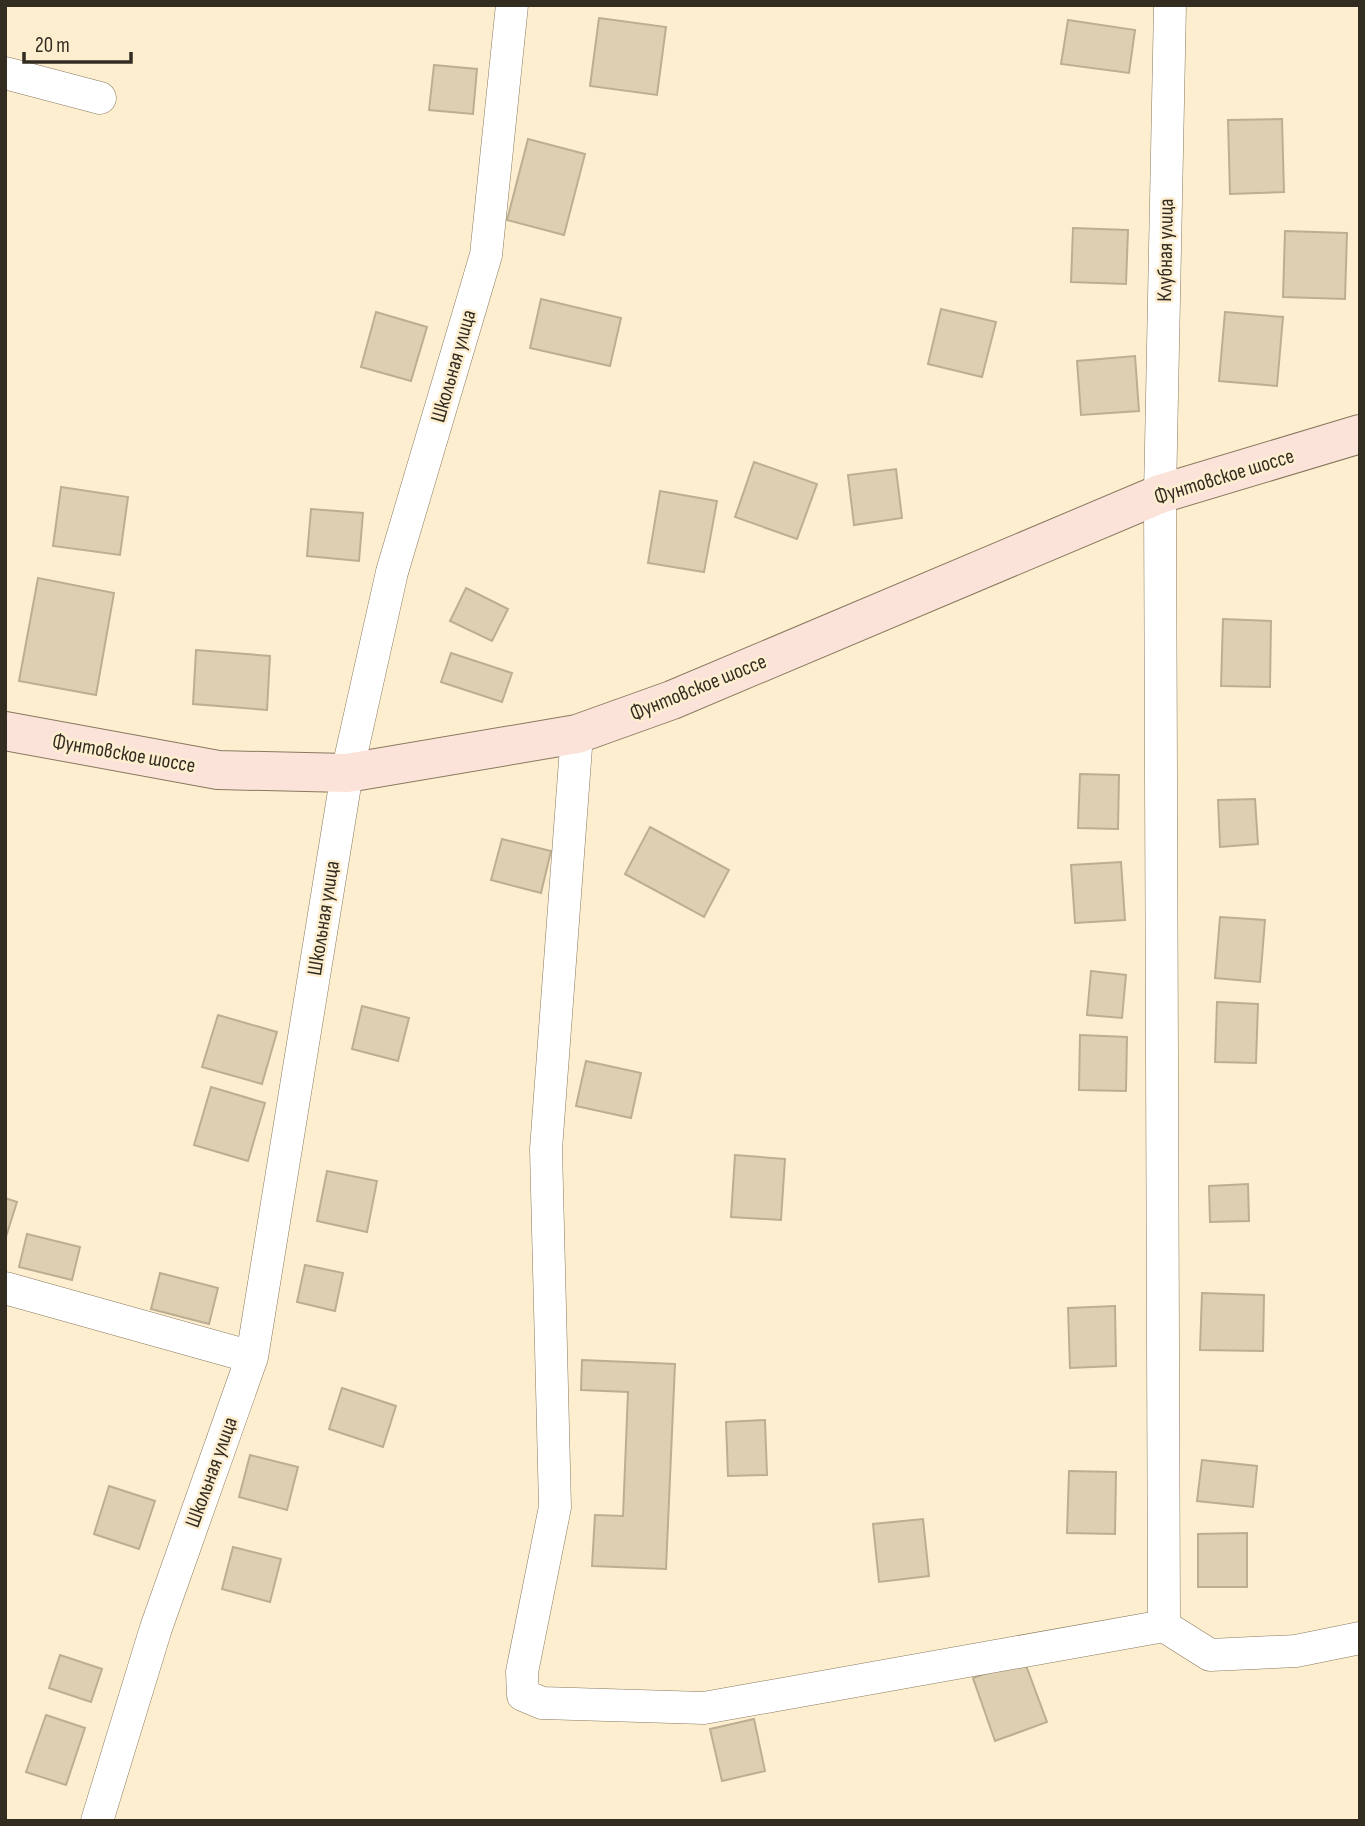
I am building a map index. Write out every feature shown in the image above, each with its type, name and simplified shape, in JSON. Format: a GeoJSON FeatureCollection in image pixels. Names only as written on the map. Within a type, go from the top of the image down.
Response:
{"type":"FeatureCollection","features":[{"type":"Feature","properties":{"kind":"street","name":"Школьная улица"},"geometry":{"type":"LineString","coordinates":[[97,1821],[156,1628],[252,1357],[347,773],[392,572],[486,255],[512,5]]}},
{"type":"Feature","properties":{"kind":"street","name":"Клубная улица"},"geometry":{"type":"LineString","coordinates":[[1164,1626],[1160,494],[1170,5]]}},
{"type":"Feature","properties":{"kind":"street"},"geometry":{"type":"LineString","coordinates":[[5,73],[100,98]]}},
{"type":"Feature","properties":{"kind":"street","name":"Фунтовское шоссе"},"geometry":{"type":"LineString","coordinates":[[5,731],[218,770],[347,773],[577,734],[671,700],[1160,494],[1360,434]]}},
{"type":"Feature","properties":{"kind":"street"},"geometry":{"type":"LineString","coordinates":[[577,734],[547,1149],[555,1507],[522,1672],[523,1695],[542,1703],[704,1708],[1164,1626],[1210,1655],[1296,1651],[1360,1638]]}},
{"type":"Feature","properties":{"kind":"street"},"geometry":{"type":"LineString","coordinates":[[5,1289],[252,1357]]}},
{"type":"Feature","properties":{"kind":"building"},"geometry":{"type":"Polygon","coordinates":[[[599,18],[666,27],[657,95],[590,86],[599,18]]]}},
{"type":"Feature","properties":{"kind":"building"},"geometry":{"type":"Polygon","coordinates":[[[1068,20],[1135,30],[1129,73],[1061,64],[1068,20]]]}},
{"type":"Feature","properties":{"kind":"building"},"geometry":{"type":"Polygon","coordinates":[[[434,65],[477,69],[473,114],[429,110],[434,65]]]}},
{"type":"Feature","properties":{"kind":"building"},"geometry":{"type":"Polygon","coordinates":[[[1282,119],[1284,192],[1230,194],[1228,120],[1282,119]]]}},
{"type":"Feature","properties":{"kind":"building"},"geometry":{"type":"Polygon","coordinates":[[[528,139],[585,154],[564,235],[507,220],[528,139]]]}},
{"type":"Feature","properties":{"kind":"building"},"geometry":{"type":"Polygon","coordinates":[[[1073,228],[1128,230],[1126,284],[1071,282],[1073,228]]]}},
{"type":"Feature","properties":{"kind":"building"},"geometry":{"type":"Polygon","coordinates":[[[1285,231],[1347,233],[1345,299],[1283,297],[1285,231]]]}},
{"type":"Feature","properties":{"kind":"building"},"geometry":{"type":"Polygon","coordinates":[[[541,299],[621,318],[610,366],[530,348],[541,299]]]}},
{"type":"Feature","properties":{"kind":"building"},"geometry":{"type":"Polygon","coordinates":[[[941,309],[996,322],[982,377],[928,364],[941,309]]]}},
{"type":"Feature","properties":{"kind":"building"},"geometry":{"type":"Polygon","coordinates":[[[376,312],[427,327],[411,381],[361,367],[376,312]]]}},
{"type":"Feature","properties":{"kind":"building"},"geometry":{"type":"Polygon","coordinates":[[[1225,312],[1283,317],[1277,386],[1219,381],[1225,312]]]}},
{"type":"Feature","properties":{"kind":"building"},"geometry":{"type":"Polygon","coordinates":[[[1135,356],[1139,411],[1081,415],[1077,361],[1135,356]]]}},
{"type":"Feature","properties":{"kind":"building"},"geometry":{"type":"Polygon","coordinates":[[[754,462],[817,484],[797,539],[735,517],[754,462]]]}},
{"type":"Feature","properties":{"kind":"building"},"geometry":{"type":"Polygon","coordinates":[[[896,469],[902,518],[854,525],[848,475],[896,469]]]}},
{"type":"Feature","properties":{"kind":"building"},"geometry":{"type":"Polygon","coordinates":[[[61,487],[128,497],[120,555],[53,546],[61,487]]]}},
{"type":"Feature","properties":{"kind":"building"},"geometry":{"type":"Polygon","coordinates":[[[660,491],[717,501],[704,572],[648,563],[660,491]]]}},
{"type":"Feature","properties":{"kind":"building"},"geometry":{"type":"Polygon","coordinates":[[[311,509],[363,513],[359,561],[307,556],[311,509]]]}},
{"type":"Feature","properties":{"kind":"building"},"geometry":{"type":"Polygon","coordinates":[[[38,578],[114,593],[96,695],[19,681],[38,578]]]}},
{"type":"Feature","properties":{"kind":"building"},"geometry":{"type":"Polygon","coordinates":[[[466,588],[508,609],[492,641],[450,621],[466,588]]]}},
{"type":"Feature","properties":{"kind":"building"},"geometry":{"type":"Polygon","coordinates":[[[1223,619],[1271,621],[1270,687],[1221,686],[1223,619]]]}},
{"type":"Feature","properties":{"kind":"building"},"geometry":{"type":"Polygon","coordinates":[[[196,650],[270,656],[267,710],[193,704],[196,650]]]}},
{"type":"Feature","properties":{"kind":"building"},"geometry":{"type":"Polygon","coordinates":[[[451,653],[512,673],[502,702],[441,682],[451,653]]]}},
{"type":"Feature","properties":{"kind":"building"},"geometry":{"type":"Polygon","coordinates":[[[1080,774],[1119,775],[1118,829],[1078,828],[1080,774]]]}},
{"type":"Feature","properties":{"kind":"building"},"geometry":{"type":"Polygon","coordinates":[[[1255,799],[1258,844],[1220,847],[1218,800],[1255,799]]]}},
{"type":"Feature","properties":{"kind":"building"},"geometry":{"type":"Polygon","coordinates":[[[650,827],[729,870],[704,917],[625,874],[650,827]]]}},
{"type":"Feature","properties":{"kind":"building"},"geometry":{"type":"Polygon","coordinates":[[[502,839],[551,851],[541,893],[491,880],[502,839]]]}},
{"type":"Feature","properties":{"kind":"building"},"geometry":{"type":"Polygon","coordinates":[[[1121,862],[1125,920],[1075,923],[1071,865],[1121,862]]]}},
{"type":"Feature","properties":{"kind":"building"},"geometry":{"type":"Polygon","coordinates":[[[1220,917],[1265,920],[1260,982],[1215,978],[1220,917]]]}},
{"type":"Feature","properties":{"kind":"building"},"geometry":{"type":"Polygon","coordinates":[[[1091,971],[1126,975],[1122,1018],[1087,1015],[1091,971]]]}},
{"type":"Feature","properties":{"kind":"building"},"geometry":{"type":"Polygon","coordinates":[[[1217,1002],[1258,1004],[1256,1063],[1215,1062],[1217,1002]]]}},
{"type":"Feature","properties":{"kind":"building"},"geometry":{"type":"Polygon","coordinates":[[[362,1006],[409,1018],[398,1061],[352,1049],[362,1006]]]}},
{"type":"Feature","properties":{"kind":"building"},"geometry":{"type":"Polygon","coordinates":[[[218,1015],[277,1032],[262,1084],[202,1067],[218,1015]]]}},
{"type":"Feature","properties":{"kind":"building"},"geometry":{"type":"Polygon","coordinates":[[[1080,1035],[1127,1037],[1126,1091],[1079,1090],[1080,1035]]]}},
{"type":"Feature","properties":{"kind":"building"},"geometry":{"type":"Polygon","coordinates":[[[586,1061],[641,1073],[631,1118],[576,1106],[586,1061]]]}},
{"type":"Feature","properties":{"kind":"building"},"geometry":{"type":"Polygon","coordinates":[[[211,1087],[265,1103],[248,1161],[194,1145],[211,1087]]]}},
{"type":"Feature","properties":{"kind":"building"},"geometry":{"type":"Polygon","coordinates":[[[735,1155],[785,1159],[781,1220],[731,1217],[735,1155]]]}},
{"type":"Feature","properties":{"kind":"building"},"geometry":{"type":"Polygon","coordinates":[[[327,1171],[377,1181],[367,1232],[317,1221],[327,1171]]]}},
{"type":"Feature","properties":{"kind":"building"},"geometry":{"type":"Polygon","coordinates":[[[1248,1184],[1249,1221],[1210,1222],[1209,1186],[1248,1184]]]}},
{"type":"Feature","properties":{"kind":"building"},"geometry":{"type":"Polygon","coordinates":[[[5,1198],[17,1202],[5,1240],[5,1198]]]}},
{"type":"Feature","properties":{"kind":"building"},"geometry":{"type":"Polygon","coordinates":[[[27,1234],[80,1247],[72,1280],[19,1267],[27,1234]]]}},
{"type":"Feature","properties":{"kind":"building"},"geometry":{"type":"Polygon","coordinates":[[[305,1265],[343,1273],[335,1311],[297,1302],[305,1265]]]}},
{"type":"Feature","properties":{"kind":"building"},"geometry":{"type":"Polygon","coordinates":[[[160,1273],[218,1288],[209,1324],[151,1309],[160,1273]]]}},
{"type":"Feature","properties":{"kind":"building"},"geometry":{"type":"Polygon","coordinates":[[[1202,1293],[1264,1295],[1263,1351],[1200,1350],[1202,1293]]]}},
{"type":"Feature","properties":{"kind":"building"},"geometry":{"type":"Polygon","coordinates":[[[1115,1306],[1116,1366],[1070,1368],[1068,1308],[1115,1306]]]}},
{"type":"Feature","properties":{"kind":"building"},"geometry":{"type":"Polygon","coordinates":[[[582,1360],[675,1364],[666,1569],[592,1566],[595,1515],[623,1516],[628,1392],[581,1390],[582,1360]]]}},
{"type":"Feature","properties":{"kind":"building"},"geometry":{"type":"Polygon","coordinates":[[[342,1388],[396,1406],[383,1447],[329,1429],[342,1388]]]}},
{"type":"Feature","properties":{"kind":"building"},"geometry":{"type":"Polygon","coordinates":[[[765,1420],[767,1475],[728,1476],[726,1422],[765,1420]]]}},
{"type":"Feature","properties":{"kind":"building"},"geometry":{"type":"Polygon","coordinates":[[[250,1455],[298,1467],[287,1510],[239,1497],[250,1455]]]}},
{"type":"Feature","properties":{"kind":"building"},"geometry":{"type":"Polygon","coordinates":[[[1202,1460],[1257,1466],[1253,1507],[1197,1501],[1202,1460]]]}},
{"type":"Feature","properties":{"kind":"building"},"geometry":{"type":"Polygon","coordinates":[[[1069,1471],[1116,1472],[1115,1534],[1067,1533],[1069,1471]]]}},
{"type":"Feature","properties":{"kind":"building"},"geometry":{"type":"Polygon","coordinates":[[[109,1486],[155,1501],[139,1549],[94,1534],[109,1486]]]}},
{"type":"Feature","properties":{"kind":"building"},"geometry":{"type":"Polygon","coordinates":[[[923,1519],[929,1576],[879,1582],[873,1524],[923,1519]]]}},
{"type":"Feature","properties":{"kind":"building"},"geometry":{"type":"Polygon","coordinates":[[[1247,1533],[1247,1587],[1198,1587],[1198,1534],[1247,1533]]]}},
{"type":"Feature","properties":{"kind":"building"},"geometry":{"type":"Polygon","coordinates":[[[233,1547],[281,1559],[270,1602],[222,1589],[233,1547]]]}},
{"type":"Feature","properties":{"kind":"building"},"geometry":{"type":"Polygon","coordinates":[[[60,1655],[102,1669],[91,1702],[49,1688],[60,1655]]]}},
{"type":"Feature","properties":{"kind":"building"},"geometry":{"type":"Polygon","coordinates":[[[1024,1660],[1047,1722],[995,1741],[973,1678],[1024,1660]]]}},
{"type":"Feature","properties":{"kind":"building"},"geometry":{"type":"Polygon","coordinates":[[[46,1715],[85,1728],[66,1785],[26,1772],[46,1715]]]}},
{"type":"Feature","properties":{"kind":"building"},"geometry":{"type":"Polygon","coordinates":[[[754,1719],[765,1771],[722,1781],[710,1729],[754,1719]]]}}]}
